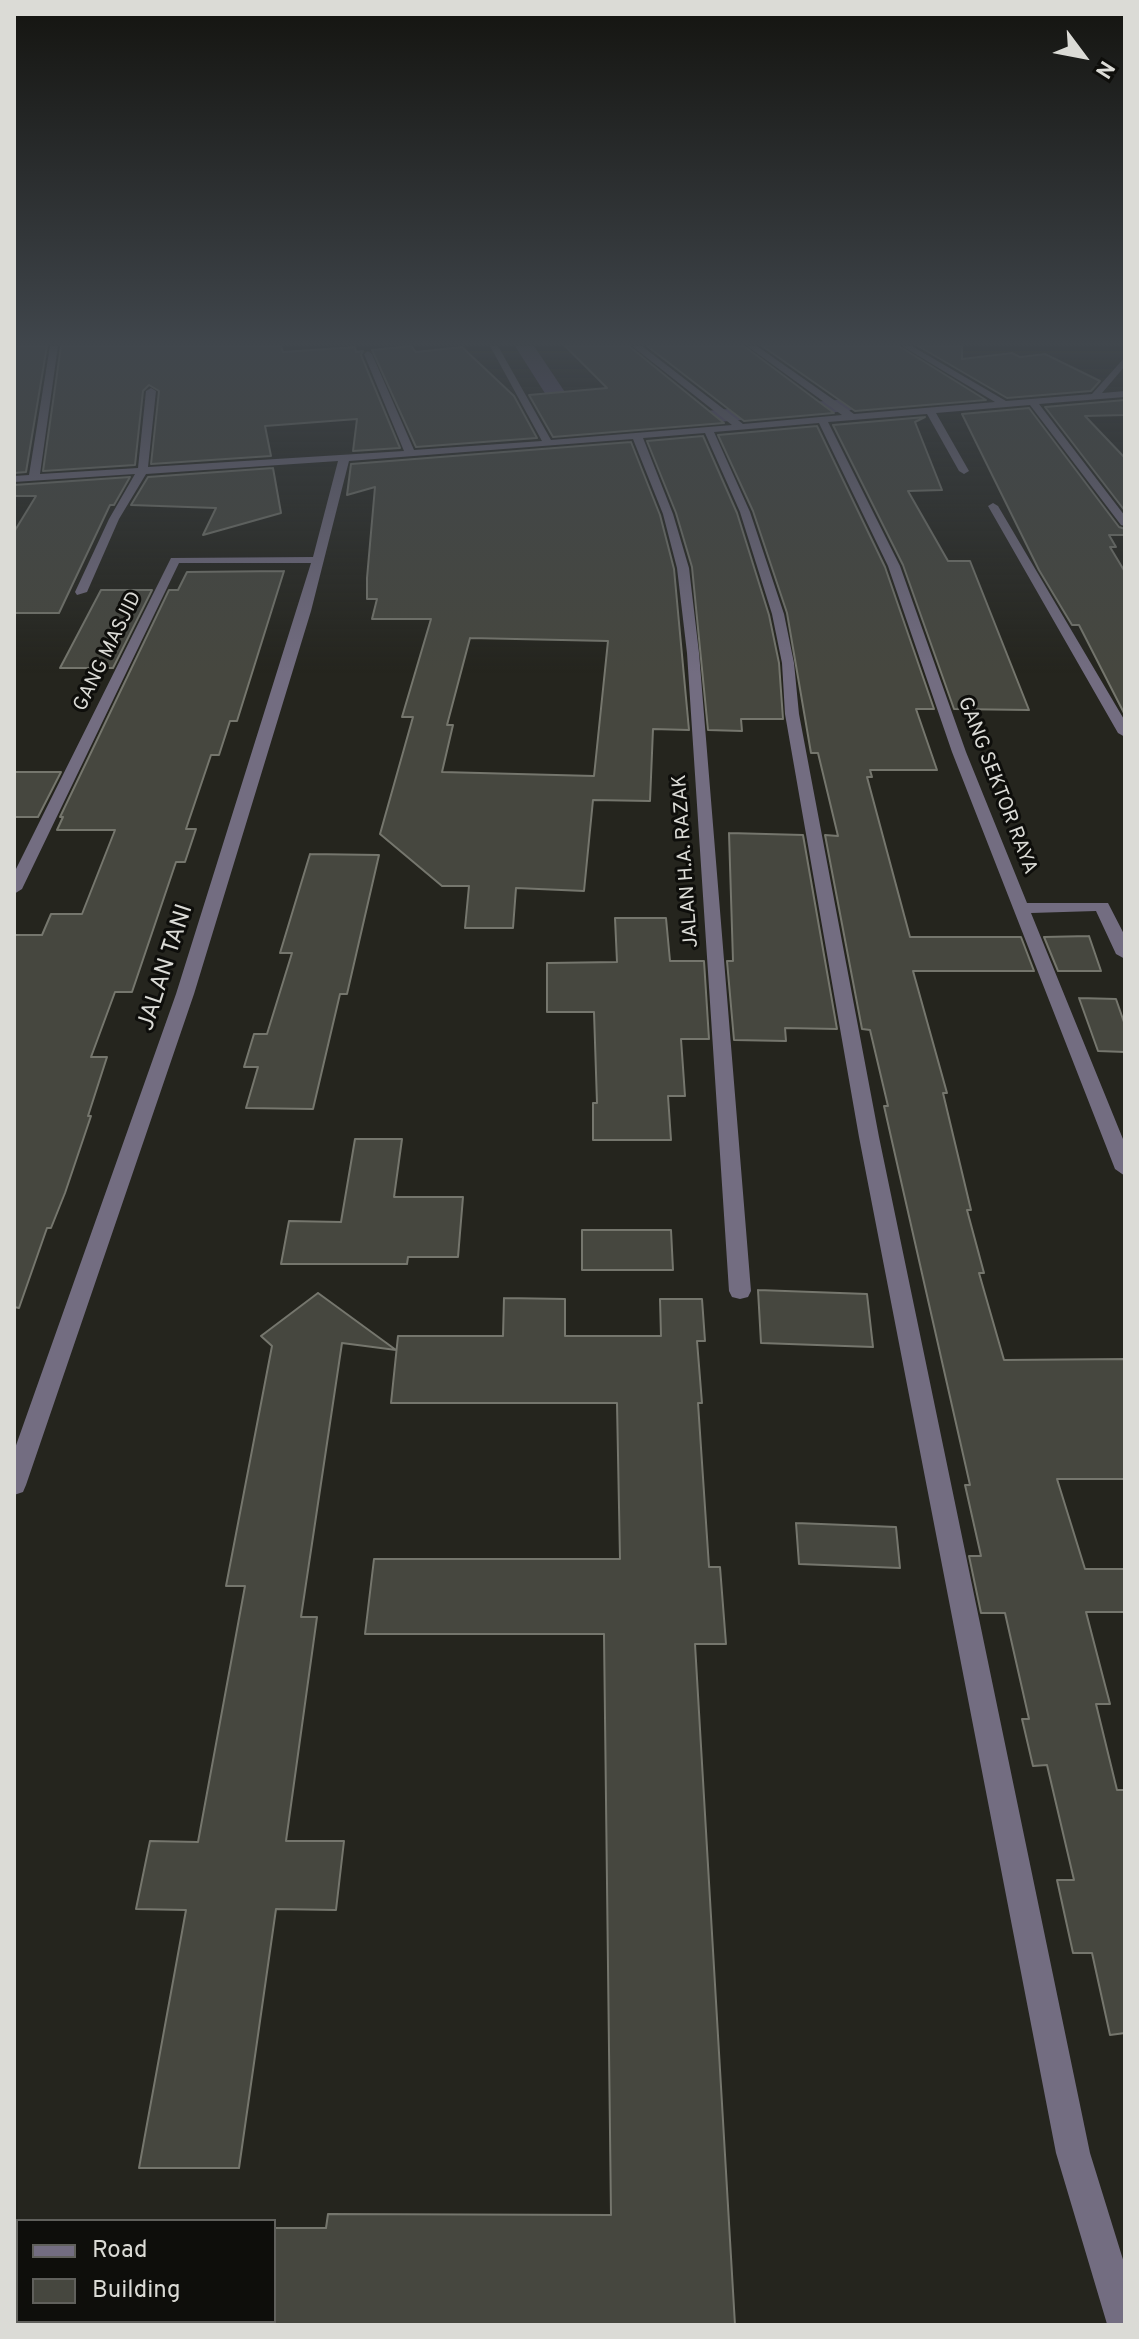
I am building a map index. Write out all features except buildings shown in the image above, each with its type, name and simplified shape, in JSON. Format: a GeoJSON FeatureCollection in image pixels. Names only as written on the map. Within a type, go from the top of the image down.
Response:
{"type":"FeatureCollection","features":[{"type":"Feature","properties":{"kind":"street"},"geometry":{"type":"LineString","coordinates":[[14,491],[24,478],[29,455]]}},
{"type":"Feature","properties":{"kind":"street"},"geometry":{"type":"LineString","coordinates":[[81,592],[114,519],[143,470],[145,455]]}},
{"type":"Feature","properties":{"kind":"street"},"geometry":{"type":"LineString","coordinates":[[24,478],[386,455]]}},
{"type":"Feature","properties":{"kind":"street","name":"JALAN H.A. RAZAK"},"geometry":{"type":"LineString","coordinates":[[645,455],[668,514],[685,580],[740,1291]]}},
{"type":"Feature","properties":{"kind":"street"},"geometry":{"type":"LineString","coordinates":[[727,455],[778,614],[788,663],[792,714],[869,1137],[1070,2137],[1125,2324]]}},
{"type":"Feature","properties":{"kind":"street","name":"GANG SEKTOR RAYA"},"geometry":{"type":"LineString","coordinates":[[839,455],[894,566],[959,752],[1125,1169]]}},
{"type":"Feature","properties":{"kind":"street"},"geometry":{"type":"LineString","coordinates":[[955,455],[964,471]]}},
{"type":"Feature","properties":{"kind":"street"},"geometry":{"type":"LineString","coordinates":[[1073,455],[1125,523]]}},
{"type":"Feature","properties":{"kind":"street","name":"JALAN TANI"},"geometry":{"type":"LineString","coordinates":[[14,1485],[185,994],[319,560],[344,459]]}},
{"type":"Feature","properties":{"kind":"street"},"geometry":{"type":"LineString","coordinates":[[993,506],[1125,733]]}},
{"type":"Feature","properties":{"kind":"street","name":"GANG MASJID"},"geometry":{"type":"LineString","coordinates":[[14,889],[175,560],[319,560]]}},
{"type":"Feature","properties":{"kind":"street"},"geometry":{"type":"LineString","coordinates":[[1021,908],[1102,906],[1125,954]]}}]}
